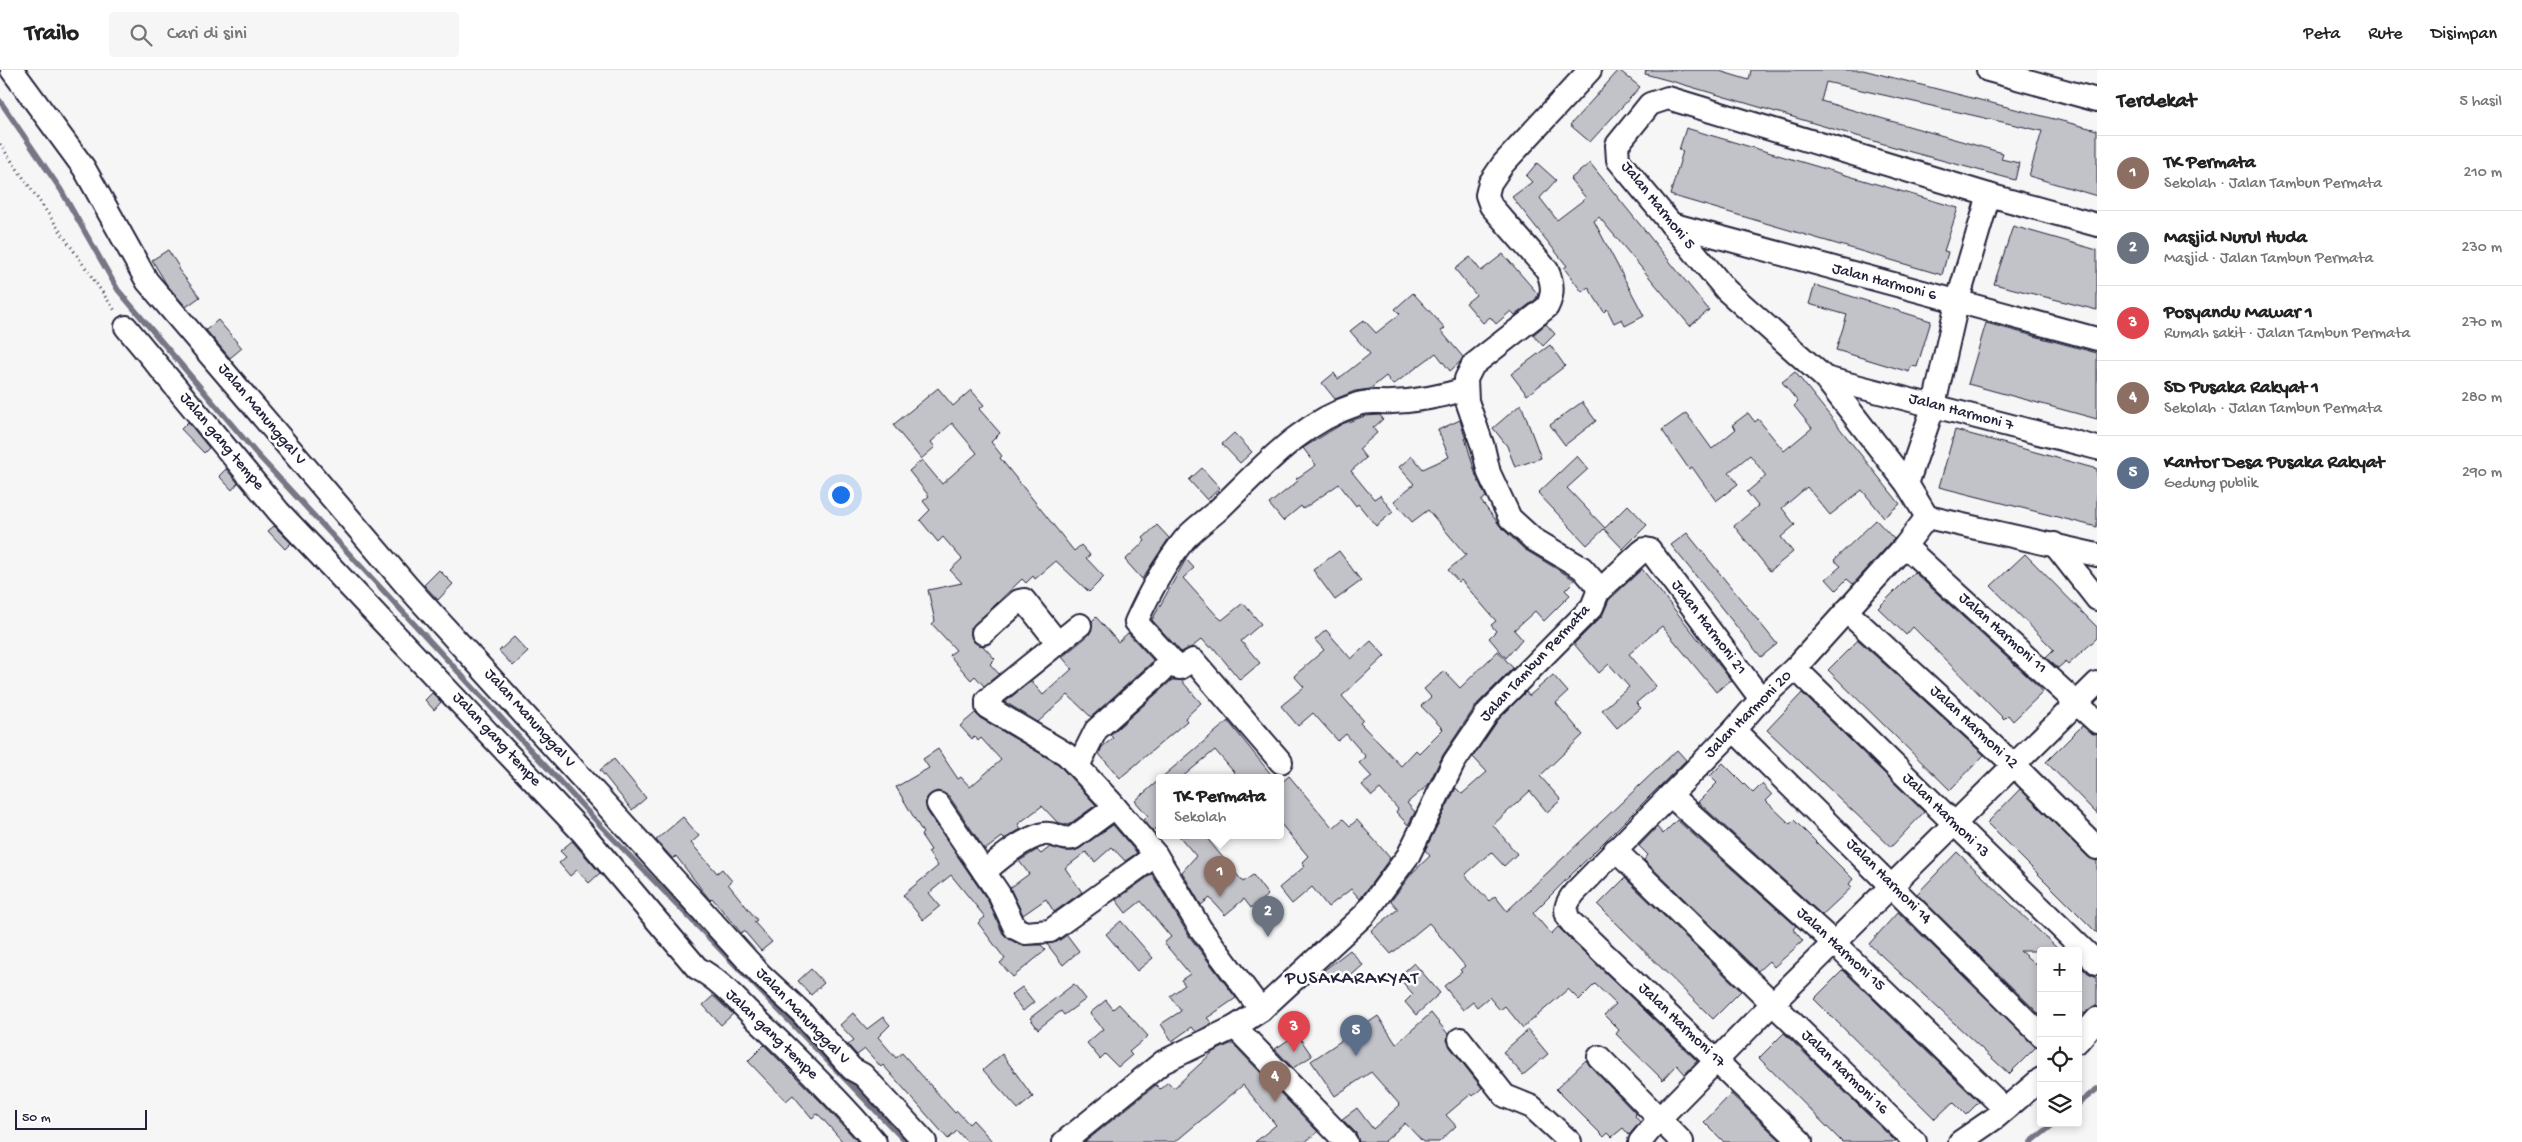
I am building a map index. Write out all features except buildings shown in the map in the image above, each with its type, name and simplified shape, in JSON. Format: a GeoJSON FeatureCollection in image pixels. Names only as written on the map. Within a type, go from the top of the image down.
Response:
{"type":"FeatureCollection","features":[{"type":"Feature","properties":{"kind":"street","name":"Jalan Manunggal V"},"geometry":{"type":"LineString","coordinates":[[12,70],[84,168],[147,281],[407,586],[760,974],[801,1012],[852,1069],[863,1075],[925,1142]]}},
{"type":"Feature","properties":{"kind":"street","name":"Jalan Tambun Permata"},"geometry":{"type":"LineString","coordinates":[[1064,1142],[1163,1062],[1235,1027],[1261,1010],[1364,915],[1408,856],[1454,762],[1488,712],[1592,607],[1598,592],[1596,584],[1582,568],[1533,539],[1510,518],[1488,473],[1483,447],[1467,401],[1466,389],[1466,379],[1473,365],[1547,307],[1552,298],[1552,280],[1547,270],[1491,206],[1487,194],[1490,183],[1502,164],[1590,70]]}},
{"type":"Feature","properties":{"kind":"street"},"geometry":{"type":"LineString","coordinates":[[1988,70],[2097,100]]}},
{"type":"Feature","properties":{"kind":"street","name":"Jalan Harmoni 5"},"geometry":{"type":"LineString","coordinates":[[1927,516],[1906,484],[1825,378],[1726,290],[1618,160],[1617,145],[1650,104],[1668,98],[1989,195],[2097,224]]}},
{"type":"Feature","properties":{"kind":"street"},"geometry":{"type":"LineString","coordinates":[[1906,484],[1934,405],[1957,303],[1989,195]]}},
{"type":"Feature","properties":{"kind":"street","name":"Jalan Harmoni 6"},"geometry":{"type":"LineString","coordinates":[[1671,224],[1957,303],[2097,339]]}},
{"type":"Feature","properties":{"kind":"street","name":"Jalan gang tempe"},"geometry":{"type":"LineString","coordinates":[[126,327],[279,512],[582,832],[697,968],[710,975],[763,1026],[847,1109],[875,1142]]}},
{"type":"Feature","properties":{"kind":"street","name":"Jalan Harmoni 7"},"geometry":{"type":"LineString","coordinates":[[1825,378],[2097,448]]}},
{"type":"Feature","properties":{"kind":"street"},"geometry":{"type":"LineString","coordinates":[[1078,766],[1096,730],[1166,665],[1170,659],[1136,622],[1152,586],[1184,539],[1217,510],[1265,461],[1310,426],[1368,401],[1393,402],[1446,395],[1466,389]]}},
{"type":"Feature","properties":{"kind":"street"},"geometry":{"type":"LineString","coordinates":[[1927,516],[2097,555]]}},
{"type":"Feature","properties":{"kind":"street","name":"Jalan Harmoni 20"},"geometry":{"type":"LineString","coordinates":[[1566,908],[1575,892],[1615,850],[1734,730],[1761,699],[1795,668],[1906,546],[1927,516]]}},
{"type":"Feature","properties":{"kind":"street"},"geometry":{"type":"LineString","coordinates":[[2054,544],[2097,599]]}},
{"type":"Feature","properties":{"kind":"street","name":"Jalan Harmoni 11"},"geometry":{"type":"LineString","coordinates":[[1906,546],[2097,722]]}},
{"type":"Feature","properties":{"kind":"street","name":"Jalan Harmoni 21"},"geometry":{"type":"LineString","coordinates":[[1598,592],[1645,549],[1653,554],[1761,699]]}},
{"type":"Feature","properties":{"kind":"street"},"geometry":{"type":"LineString","coordinates":[[983,633],[1020,601],[1024,600],[1058,642]]}},
{"type":"Feature","properties":{"kind":"street","name":"Jalan Harmoni 12"},"geometry":{"type":"LineString","coordinates":[[1846,611],[2015,766],[2097,848]]}},
{"type":"Feature","properties":{"kind":"street"},"geometry":{"type":"LineString","coordinates":[[1080,625],[987,700],[986,704],[1066,754],[1115,807],[1156,855],[1200,928],[1261,1010]]}},
{"type":"Feature","properties":{"kind":"street"},"geometry":{"type":"LineString","coordinates":[[1166,665],[1180,668],[1193,660],[1281,762]]}},
{"type":"Feature","properties":{"kind":"street","name":"Jalan Harmoni 13"},"geometry":{"type":"LineString","coordinates":[[1795,668],[1952,824],[2097,963]]}},
{"type":"Feature","properties":{"kind":"street"},"geometry":{"type":"LineString","coordinates":[[1640,1142],[1773,1003],[1952,824],[2015,766],[2097,683]]}},
{"type":"Feature","properties":{"kind":"street","name":"Jalan Harmoni 14"},"geometry":{"type":"LineString","coordinates":[[1734,730],[2037,1031]]}},
{"type":"Feature","properties":{"kind":"street","name":"Jalan Harmoni 15"},"geometry":{"type":"LineString","coordinates":[[1670,795],[1834,944],[2006,1109]]}},
{"type":"Feature","properties":{"kind":"street"},"geometry":{"type":"LineString","coordinates":[[938,804],[999,894],[1015,928],[1020,932],[1035,933],[1050,930],[1156,855]]}},
{"type":"Feature","properties":{"kind":"street"},"geometry":{"type":"LineString","coordinates":[[984,872],[1011,851],[1043,834],[1055,834],[1065,839],[1074,838],[1115,807]]}},
{"type":"Feature","properties":{"kind":"street","name":"Jalan Harmoni 16"},"geometry":{"type":"LineString","coordinates":[[1615,850],[1915,1142]]}},
{"type":"Feature","properties":{"kind":"street","name":"Jalan Harmoni 17"},"geometry":{"type":"LineString","coordinates":[[1566,908],[1566,917],[1572,923],[1801,1142]]}},
{"type":"Feature","properties":{"kind":"street"},"geometry":{"type":"LineString","coordinates":[[2081,1037],[2097,1019]]}},
{"type":"Feature","properties":{"kind":"street"},"geometry":{"type":"LineString","coordinates":[[1235,1027],[1346,1142]]}},
{"type":"Feature","properties":{"kind":"street"},"geometry":{"type":"LineString","coordinates":[[1460,1039],[1505,1096],[1532,1107],[1570,1142]]}},
{"type":"Feature","properties":{"kind":"street"},"geometry":{"type":"LineString","coordinates":[[1599,1057],[1682,1142]]}},
{"type":"Feature","properties":{"kind":"street"},"geometry":{"type":"LineString","coordinates":[[1960,1142],[2006,1109],[2038,1082]]}},
{"type":"Feature","properties":{"kind":"path"},"geometry":{"type":"LineString","coordinates":[[0,144],[126,327]]}},
{"type":"Feature","properties":{"kind":"waterway"},"geometry":{"type":"LineString","coordinates":[[0,101],[61,190],[118,290],[255,452],[601,826],[906,1142]]}},
{"type":"Feature","properties":{"kind":"waterway"},"geometry":{"type":"LineString","coordinates":[[2082,1101],[2097,1089]]}},
{"type":"Feature","properties":{"kind":"waterway"},"geometry":{"type":"LineString","coordinates":[[2031,1142],[2050,1127]]}},
{"type":"Feature","properties":{"kind":"place","name":"TK Permata"},"geometry":{"type":"Point","coordinates":[1220,897]}},
{"type":"Feature","properties":{"kind":"place","name":"Masjid Nurul Huda"},"geometry":{"type":"Point","coordinates":[1268,937]}},
{"type":"Feature","properties":{"kind":"place","name":"Posyandu Mawar 1"},"geometry":{"type":"Point","coordinates":[1294,1052]}},
{"type":"Feature","properties":{"kind":"place","name":"Kantor Desa Pusaka Rakyat"},"geometry":{"type":"Point","coordinates":[1356,1056]}},
{"type":"Feature","properties":{"kind":"place","name":"SD Pusaka Rakyat 1"},"geometry":{"type":"Point","coordinates":[1275,1102]}},
{"type":"Feature","properties":{"kind":"district","name":"PUSAKARAKYAT"},"geometry":{"type":"Point","coordinates":[1352,979]}}]}
